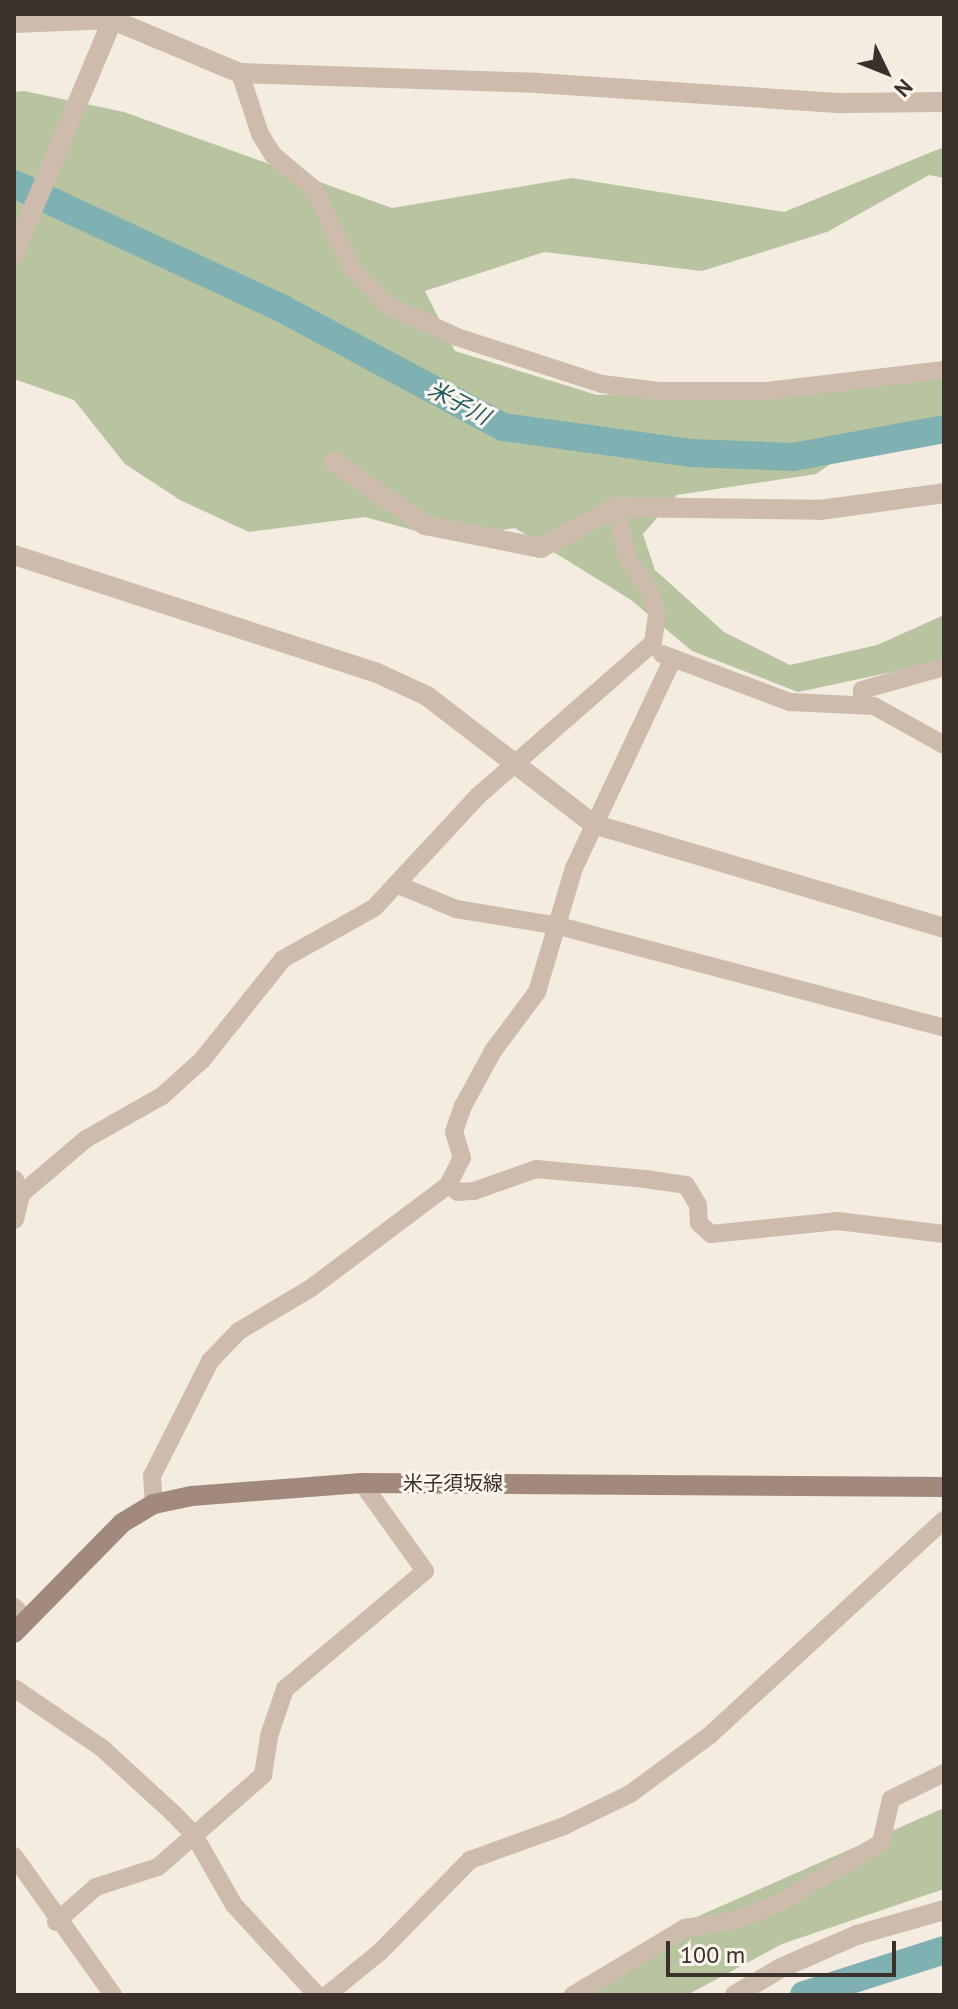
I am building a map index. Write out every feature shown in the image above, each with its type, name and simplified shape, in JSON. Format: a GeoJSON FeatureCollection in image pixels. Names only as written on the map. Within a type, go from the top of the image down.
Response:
{"type":"FeatureCollection","features":[{"type":"Feature","properties":{"kind":"main road","name":"米子須坂線"},"geometry":{"type":"LineString","coordinates":[[18,1620],[122,1523],[154,1504],[362,1483],[944,1487]]}},
{"type":"Feature","properties":{"kind":"street"},"geometry":{"type":"LineString","coordinates":[[14,24],[114,17],[240,73],[537,83],[841,103],[944,102]]}},
{"type":"Feature","properties":{"kind":"street"},"geometry":{"type":"LineString","coordinates":[[14,254],[63,146],[114,17]]}},
{"type":"Feature","properties":{"kind":"street"},"geometry":{"type":"LineString","coordinates":[[240,73],[260,134],[273,155],[314,189],[352,269],[388,305],[457,337],[602,384],[659,391],[767,391],[944,370]]}},
{"type":"Feature","properties":{"kind":"street"},"geometry":{"type":"LineString","coordinates":[[334,462],[425,525],[541,548],[616,507],[820,510],[944,493]]}},
{"type":"Feature","properties":{"kind":"street"},"geometry":{"type":"LineString","coordinates":[[14,1219],[17,1187],[86,1139],[162,1096],[202,1060],[283,959],[374,908],[478,796],[653,643],[657,613],[650,591],[628,560],[616,507]]}},
{"type":"Feature","properties":{"kind":"street"},"geometry":{"type":"LineString","coordinates":[[14,555],[375,672],[427,696],[593,824],[944,928]]}},
{"type":"Feature","properties":{"kind":"street"},"geometry":{"type":"LineString","coordinates":[[653,643],[673,659],[790,702],[874,706],[944,745]]}},
{"type":"Feature","properties":{"kind":"street"},"geometry":{"type":"LineString","coordinates":[[154,1504],[152,1476],[210,1361],[239,1331],[311,1288],[448,1185],[462,1158],[454,1132],[463,1106],[493,1051],[537,992],[574,868],[673,659]]}},
{"type":"Feature","properties":{"kind":"street"},"geometry":{"type":"LineString","coordinates":[[862,705],[862,690],[944,667]]}},
{"type":"Feature","properties":{"kind":"street"},"geometry":{"type":"LineString","coordinates":[[396,884],[456,909],[559,926],[944,1028]]}},
{"type":"Feature","properties":{"kind":"street"},"geometry":{"type":"LineString","coordinates":[[448,1185],[458,1192],[474,1191],[536,1169],[645,1179],[686,1185],[694,1194],[699,1223],[711,1234],[838,1221],[944,1234]]}},
{"type":"Feature","properties":{"kind":"street"},"geometry":{"type":"LineString","coordinates":[[56,1922],[96,1887],[158,1867],[263,1775],[269,1736],[285,1689],[425,1571],[362,1483]]}},
{"type":"Feature","properties":{"kind":"street"},"geometry":{"type":"LineString","coordinates":[[327,1995],[380,1952],[470,1860],[564,1826],[630,1794],[710,1735],[944,1520]]}},
{"type":"Feature","properties":{"kind":"street"},"geometry":{"type":"LineString","coordinates":[[14,1688],[102,1748],[194,1835],[234,1905],[317,1995]]}},
{"type":"Feature","properties":{"kind":"street"},"geometry":{"type":"LineString","coordinates":[[573,1995],[685,1928],[733,1921],[779,1903],[881,1843],[891,1799],[944,1773]]}},
{"type":"Feature","properties":{"kind":"street"},"geometry":{"type":"LineString","coordinates":[[14,1856],[56,1922],[113,1995]]}},
{"type":"Feature","properties":{"kind":"street"},"geometry":{"type":"LineString","coordinates":[[735,1995],[781,1968],[857,1935],[944,1910]]}},
{"type":"Feature","properties":{"kind":"green space"},"geometry":{"type":"Polygon","coordinates":[[[24,91],[124,112],[392,208],[572,178],[784,212],[944,147],[944,178],[929,175],[827,232],[702,271],[544,252],[425,291],[455,351],[597,395],[944,379],[944,419],[886,426],[816,474],[677,495],[643,534],[655,570],[724,632],[790,665],[877,645],[944,615],[944,661],[798,692],[692,651],[631,600],[515,528],[446,539],[365,517],[249,532],[180,500],[125,464],[74,400],[14,379],[14,92],[24,91]]]}},
{"type":"Feature","properties":{"kind":"green space"},"geometry":{"type":"Polygon","coordinates":[[[944,1808],[944,1889],[782,1944],[687,1995],[559,1995],[669,1929],[944,1808]]]}},
{"type":"Feature","properties":{"kind":"waterway","name":"米子川"},"geometry":{"type":"LineString","coordinates":[[14,184],[283,309],[503,427],[690,453],[793,457],[944,429]]}},
{"type":"Feature","properties":{"kind":"waterway"},"geometry":{"type":"LineString","coordinates":[[804,1995],[944,1950]]}}]}
